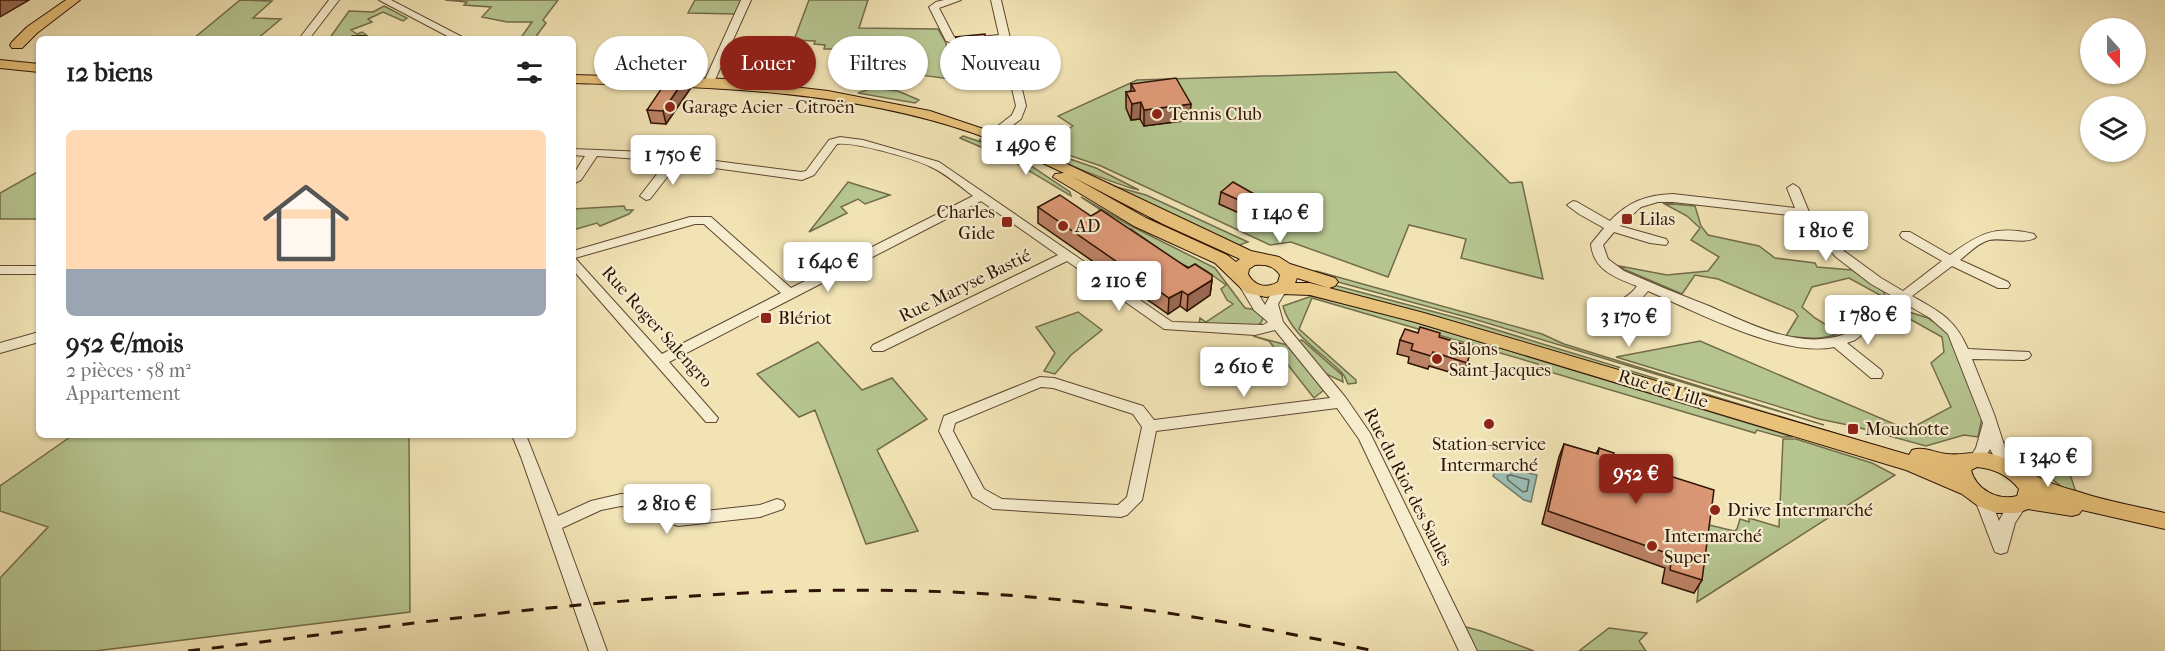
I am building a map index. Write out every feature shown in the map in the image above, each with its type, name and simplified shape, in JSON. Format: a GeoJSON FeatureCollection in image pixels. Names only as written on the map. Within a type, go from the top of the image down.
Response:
{"type":"FeatureCollection","features":[{"type":"Feature","properties":{"kind":"main road"},"geometry":{"type":"LineString","coordinates":[[16,50],[3,45],[32,30],[74,0]]}},
{"type":"Feature","properties":{"kind":"main road"},"geometry":{"type":"LineString","coordinates":[[0,62],[16,50],[32,30]]}},
{"type":"Feature","properties":{"kind":"main road"},"geometry":{"type":"LineString","coordinates":[[16,50],[19,63],[36,68]]}},
{"type":"Feature","properties":{"kind":"main road"},"geometry":{"type":"LineString","coordinates":[[0,62],[36,68]]}},
{"type":"Feature","properties":{"kind":"main road"},"geometry":{"type":"LineString","coordinates":[[576,79],[709,82],[813,94],[990,138],[1092,180],[1169,220],[1245,255],[1276,262],[1285,268],[1289,278],[1281,288],[1262,291],[1242,280],[1221,260],[1140,222],[990,138]]}},
{"type":"Feature","properties":{"kind":"main road"},"geometry":{"type":"LineString","coordinates":[[1242,280],[1243,264],[1259,259]]}},
{"type":"Feature","properties":{"kind":"main road","name":"Rue de Lille"},"geometry":{"type":"LineString","coordinates":[[1285,268],[1544,342],[1884,445],[1945,462],[1999,463],[2018,475]]}},
{"type":"Feature","properties":{"kind":"main road","name":"Rue de Lille"},"geometry":{"type":"LineString","coordinates":[[1281,288],[1310,288],[1452,327],[1912,464],[1997,504],[2022,503]]}},
{"type":"Feature","properties":{"kind":"main road"},"geometry":{"type":"LineString","coordinates":[[1971,461],[1960,469],[1961,475],[1976,493]]}},
{"type":"Feature","properties":{"kind":"main road"},"geometry":{"type":"LineString","coordinates":[[2018,475],[2030,494],[2022,503]]}},
{"type":"Feature","properties":{"kind":"main road"},"geometry":{"type":"LineString","coordinates":[[2018,475],[2069,497],[2162,523]]}},
{"type":"Feature","properties":{"kind":"main road"},"geometry":{"type":"LineString","coordinates":[[2022,503],[2162,523]]}},
{"type":"Feature","properties":{"kind":"street"},"geometry":{"type":"LineString","coordinates":[[305,36],[334,0]]}},
{"type":"Feature","properties":{"kind":"street"},"geometry":{"type":"LineString","coordinates":[[384,0],[455,36]]}},
{"type":"Feature","properties":{"kind":"street"},"geometry":{"type":"LineString","coordinates":[[709,82],[746,0]]}},
{"type":"Feature","properties":{"kind":"street"},"geometry":{"type":"LineString","coordinates":[[948,36],[934,8],[939,4],[956,0]]}},
{"type":"Feature","properties":{"kind":"street"},"geometry":{"type":"LineString","coordinates":[[996,0],[1005,36]]}},
{"type":"Feature","properties":{"kind":"street"},"geometry":{"type":"LineString","coordinates":[[990,138],[1014,121],[1021,111],[1017,90]]}},
{"type":"Feature","properties":{"kind":"street"},"geometry":{"type":"LineString","coordinates":[[576,152],[626,153],[802,176],[810,173],[833,142],[851,140],[936,164],[980,197],[1169,326],[1266,329],[1276,323],[1271,304],[1281,288]]}},
{"type":"Feature","properties":{"kind":"street"},"geometry":{"type":"LineString","coordinates":[[576,179],[593,153]]}},
{"type":"Feature","properties":{"kind":"street"},"geometry":{"type":"LineString","coordinates":[[646,196],[675,159]]}},
{"type":"Feature","properties":{"kind":"street"},"geometry":{"type":"LineString","coordinates":[[1793,188],[1803,213],[1826,241],[1848,261],[1949,326],[1957,337],[1964,354],[1998,450],[2018,475]]}},
{"type":"Feature","properties":{"kind":"street"},"geometry":{"type":"LineString","coordinates":[[661,360],[980,197]]}},
{"type":"Feature","properties":{"kind":"street"},"geometry":{"type":"LineString","coordinates":[[1803,213],[1673,198],[1653,198],[1632,206],[1612,226],[1597,244],[1599,257],[1611,270],[1646,285],[1787,342],[1814,345],[1838,343],[1858,332],[1984,237],[2007,235],[2030,237]]}},
{"type":"Feature","properties":{"kind":"street"},"geometry":{"type":"LineString","coordinates":[[1573,205],[1635,236],[1662,242]]}},
{"type":"Feature","properties":{"kind":"street"},"geometry":{"type":"LineString","coordinates":[[576,254],[694,220],[707,220],[790,294]]}},
{"type":"Feature","properties":{"kind":"street"},"geometry":{"type":"LineString","coordinates":[[1906,235],[1950,261],[2003,285]]}},
{"type":"Feature","properties":{"kind":"street","name":"Rue Maryse Bastié"},"geometry":{"type":"LineString","coordinates":[[878,348],[1067,256]]}},
{"type":"Feature","properties":{"kind":"street","name":"Rue Roger Salengro"},"geometry":{"type":"LineString","coordinates":[[576,265],[711,418]]}},
{"type":"Feature","properties":{"kind":"street"},"geometry":{"type":"LineString","coordinates":[[0,270],[36,270]]}},
{"type":"Feature","properties":{"kind":"street","name":"Rue du Riot des Saules"},"geometry":{"type":"LineString","coordinates":[[1242,280],[1259,307],[1276,323],[1341,402],[1376,459],[1468,651]]}},
{"type":"Feature","properties":{"kind":"street"},"geometry":{"type":"LineString","coordinates":[[1620,306],[1635,299],[1646,285]]}},
{"type":"Feature","properties":{"kind":"street"},"geometry":{"type":"LineString","coordinates":[[0,348],[36,338]]}},
{"type":"Feature","properties":{"kind":"street"},"geometry":{"type":"LineString","coordinates":[[1838,343],[1876,374]]}},
{"type":"Feature","properties":{"kind":"street"},"geometry":{"type":"LineString","coordinates":[[1964,354],[2024,355]]}},
{"type":"Feature","properties":{"kind":"street"},"geometry":{"type":"LineString","coordinates":[[1040,382],[1054,383],[1138,410],[1150,426],[1134,500],[1121,511],[999,505],[978,493],[946,431],[948,420],[1040,382]]}},
{"type":"Feature","properties":{"kind":"street"},"geometry":{"type":"LineString","coordinates":[[1150,426],[1341,402]]}},
{"type":"Feature","properties":{"kind":"street"},"geometry":{"type":"LineString","coordinates":[[1971,461],[1982,452],[1990,423]]}},
{"type":"Feature","properties":{"kind":"street"},"geometry":{"type":"LineString","coordinates":[[520,438],[598,651]]}},
{"type":"Feature","properties":{"kind":"street"},"geometry":{"type":"LineString","coordinates":[[1976,493],[2001,547],[2007,521],[2022,503]]}},
{"type":"Feature","properties":{"kind":"street"},"geometry":{"type":"LineString","coordinates":[[552,525],[604,503],[626,500],[647,503],[665,516],[678,520],[760,511],[777,505]]}},
{"type":"Feature","properties":{"kind":"green space"},"geometry":{"type":"Polygon","coordinates":[[[240,0],[272,1],[253,18],[281,19],[261,36],[197,36],[240,0]]]}},
{"type":"Feature","properties":{"kind":"green space"},"geometry":{"type":"Polygon","coordinates":[[[445,0],[558,0],[543,20],[546,23],[536,36],[522,36],[532,22],[507,22],[482,17],[491,7],[464,5],[467,2],[445,0]]]}},
{"type":"Feature","properties":{"kind":"green space"},"geometry":{"type":"Polygon","coordinates":[[[695,0],[741,0],[735,14],[688,13],[695,0]]]}},
{"type":"Feature","properties":{"kind":"green space"},"geometry":{"type":"Polygon","coordinates":[[[809,0],[868,0],[859,28],[938,29],[942,36],[940,36],[940,78],[928,76],[928,36],[828,36],[828,49],[824,49],[825,45],[816,44],[816,36],[796,36],[809,0]]]}},
{"type":"Feature","properties":{"kind":"green space"},"geometry":{"type":"Polygon","coordinates":[[[384,6],[407,18],[403,21],[383,12],[368,19],[372,22],[351,30],[368,36],[331,36],[349,11],[373,12],[384,6]]]}},
{"type":"Feature","properties":{"kind":"green space"},"geometry":{"type":"Polygon","coordinates":[[[1396,72],[1510,183],[1522,182],[1543,279],[1461,258],[1466,239],[1409,225],[1388,277],[1291,242],[1270,245],[1101,166],[1036,144],[1073,126],[1058,116],[1137,80],[1396,72]]]}},
{"type":"Feature","properties":{"kind":"green space"},"geometry":{"type":"Polygon","coordinates":[[[867,90],[890,90],[919,100],[915,103],[858,93],[867,90]]]}},
{"type":"Feature","properties":{"kind":"green space"},"geometry":{"type":"Polygon","coordinates":[[[963,136],[984,143],[1028,164],[1070,192],[1071,196],[1011,160],[960,138],[963,136]]]}},
{"type":"Feature","properties":{"kind":"green space"},"geometry":{"type":"Polygon","coordinates":[[[1022,142],[1096,168],[1139,190],[1046,155],[1022,142]]]}},
{"type":"Feature","properties":{"kind":"green space"},"geometry":{"type":"Polygon","coordinates":[[[1076,169],[1117,187],[1146,195],[1248,242],[1234,247],[1076,169]]]}},
{"type":"Feature","properties":{"kind":"green space"},"geometry":{"type":"Polygon","coordinates":[[[36,173],[36,219],[0,219],[0,193],[36,173]]]}},
{"type":"Feature","properties":{"kind":"green space"},"geometry":{"type":"Polygon","coordinates":[[[848,182],[890,195],[865,204],[858,199],[841,207],[847,213],[809,232],[848,182]]]}},
{"type":"Feature","properties":{"kind":"green space"},"geometry":{"type":"Polygon","coordinates":[[[1081,197],[1131,226],[1215,268],[1245,308],[1257,310],[1263,318],[1261,323],[1256,326],[1199,324],[1200,318],[1206,322],[1233,304],[1227,300],[1221,289],[1226,285],[1205,270],[1199,273],[1192,272],[1131,229],[1128,231],[1104,217],[1098,208],[1081,197]]]}},
{"type":"Feature","properties":{"kind":"green space"},"geometry":{"type":"Polygon","coordinates":[[[1663,203],[1695,206],[1701,226],[1708,235],[1759,246],[1775,258],[1815,263],[1817,267],[1852,270],[1883,291],[1887,299],[1849,278],[1812,287],[1802,307],[1839,333],[1820,338],[1786,336],[1798,316],[1794,311],[1718,279],[1695,275],[1682,294],[1614,265],[1667,275],[1708,271],[1719,257],[1691,240],[1700,228],[1687,216],[1663,203]]]}},
{"type":"Feature","properties":{"kind":"green space"},"geometry":{"type":"Polygon","coordinates":[[[624,206],[626,210],[633,210],[629,214],[600,226],[597,223],[576,229],[576,209],[624,206]]]}},
{"type":"Feature","properties":{"kind":"green space"},"geometry":{"type":"Polygon","coordinates":[[[1316,271],[1542,334],[1564,344],[1824,425],[1477,320],[1314,275],[1316,271]]]}},
{"type":"Feature","properties":{"kind":"green space"},"geometry":{"type":"Polygon","coordinates":[[[1315,280],[1461,319],[1893,451],[1314,287],[1315,280]]]}},
{"type":"Feature","properties":{"kind":"green space"},"geometry":{"type":"Polygon","coordinates":[[[1312,296],[1395,316],[1793,437],[1782,437],[1757,430],[1755,433],[1540,369],[1538,364],[1312,298],[1299,329],[1356,380],[1356,383],[1348,384],[1342,373],[1300,335],[1287,317],[1283,306],[1312,296]]]}},
{"type":"Feature","properties":{"kind":"green space"},"geometry":{"type":"Polygon","coordinates":[[[1078,312],[1102,330],[1071,355],[1055,374],[1044,371],[1055,353],[1036,327],[1078,312]]]}},
{"type":"Feature","properties":{"kind":"green space"},"geometry":{"type":"Polygon","coordinates":[[[1909,312],[1928,318],[1942,327],[1954,341],[1982,418],[1978,437],[1964,435],[1926,446],[1819,419],[1616,357],[1700,341],[1908,430],[1951,407],[1931,363],[1944,352],[1942,337],[1899,313],[1909,312]]]}},
{"type":"Feature","properties":{"kind":"green space"},"geometry":{"type":"Polygon","coordinates":[[[1253,336],[1287,345],[1324,390],[1314,398],[1269,341],[1253,336]]]}},
{"type":"Feature","properties":{"kind":"green space"},"geometry":{"type":"Polygon","coordinates":[[[1302,340],[1342,375],[1343,382],[1324,373],[1297,341],[1302,340]]]}},
{"type":"Feature","properties":{"kind":"green space"},"geometry":{"type":"Polygon","coordinates":[[[818,342],[862,390],[892,378],[927,419],[877,450],[918,531],[866,544],[815,410],[799,417],[757,374],[818,342]]]}},
{"type":"Feature","properties":{"kind":"green space"},"geometry":{"type":"Polygon","coordinates":[[[69,438],[409,438],[410,612],[95,651],[0,651],[0,578],[48,527],[0,511],[0,486],[69,438]]]}},
{"type":"Feature","properties":{"kind":"green space"},"geometry":{"type":"Polygon","coordinates":[[[1783,439],[1796,439],[1872,463],[1895,475],[1697,602],[1705,524],[1734,531],[1740,519],[1749,522],[1749,518],[1779,527],[1783,439]]]}},
{"type":"Feature","properties":{"kind":"green space"},"geometry":{"type":"Polygon","coordinates":[[[2001,441],[2064,457],[2076,492],[2062,487],[2022,455],[2003,445],[2001,441]]]}},
{"type":"Feature","properties":{"kind":"green space"},"geometry":{"type":"Polygon","coordinates":[[[1455,624],[1481,631],[1534,651],[1468,651],[1455,624]]]}},
{"type":"Feature","properties":{"kind":"green space"},"geometry":{"type":"Polygon","coordinates":[[[1609,628],[1647,633],[1639,641],[1646,651],[1579,651],[1609,628]]]}},
{"type":"Feature","properties":{"kind":"water"},"geometry":{"type":"Polygon","coordinates":[[[1498,465],[1537,475],[1531,502],[1524,500],[1493,476],[1498,465]]]}},
{"type":"Feature","properties":{"kind":"building"},"geometry":{"type":"Polygon","coordinates":[[[1176,78],[1191,104],[1144,110],[1141,102],[1132,104],[1126,92],[1135,91],[1131,84],[1176,78]]]}},
{"type":"Feature","properties":{"kind":"building"},"geometry":{"type":"Polygon","coordinates":[[[661,90],[677,90],[663,111],[647,110],[661,90]]]}},
{"type":"Feature","properties":{"kind":"building"},"geometry":{"type":"Polygon","coordinates":[[[1233,182],[1261,198],[1252,206],[1221,192],[1233,182]]]}},
{"type":"Feature","properties":{"kind":"building"},"geometry":{"type":"Polygon","coordinates":[[[1060,195],[1091,216],[1101,210],[1188,268],[1195,264],[1212,275],[1212,280],[1188,295],[1182,291],[1169,298],[1038,207],[1060,195]]]}},
{"type":"Feature","properties":{"kind":"building"},"geometry":{"type":"Polygon","coordinates":[[[1420,327],[1440,333],[1439,337],[1472,347],[1467,363],[1433,352],[1431,356],[1411,350],[1413,344],[1400,340],[1405,329],[1418,333],[1420,327]]]}},
{"type":"Feature","properties":{"kind":"building","name":"Intermarché Super"},"geometry":{"type":"Polygon","coordinates":[[[1564,444],[1598,454],[1599,448],[1614,453],[1613,458],[1714,490],[1702,580],[1670,570],[1672,555],[1548,511],[1564,444]]]}},
{"type":"Feature","properties":{"kind":"railway"},"geometry":{"type":"LineString","coordinates":[[188,651],[578,605],[676,597],[873,590],[1022,596],[1124,607],[1225,622],[1375,651]]}},
{"type":"Feature","properties":{"kind":"place","name":"Garage Acier - Citroën"},"geometry":{"type":"Point","coordinates":[670,107]}},
{"type":"Feature","properties":{"kind":"place","name":"Tennis Club"},"geometry":{"type":"Point","coordinates":[1157,114]}},
{"type":"Feature","properties":{"kind":"place","name":"Lilas"},"geometry":{"type":"Point","coordinates":[1627,219]}},
{"type":"Feature","properties":{"kind":"place","name":"Charles Gide"},"geometry":{"type":"Point","coordinates":[1007,222]}},
{"type":"Feature","properties":{"kind":"place","name":"AD"},"geometry":{"type":"Point","coordinates":[1063,226]}},
{"type":"Feature","properties":{"kind":"place","name":"Blériot"},"geometry":{"type":"Point","coordinates":[766,318]}},
{"type":"Feature","properties":{"kind":"place","name":"Salons Saint-Jacques"},"geometry":{"type":"Point","coordinates":[1437,359]}},
{"type":"Feature","properties":{"kind":"place","name":"Station-service Intermarché"},"geometry":{"type":"Point","coordinates":[1489,424]}},
{"type":"Feature","properties":{"kind":"place","name":"Mouchotte"},"geometry":{"type":"Point","coordinates":[1853,429]}},
{"type":"Feature","properties":{"kind":"place","name":"Drive Intermarché"},"geometry":{"type":"Point","coordinates":[1715,510]}},
{"type":"Feature","properties":{"kind":"place","name":"Intermarché Super"},"geometry":{"type":"Point","coordinates":[1652,546]}}]}
